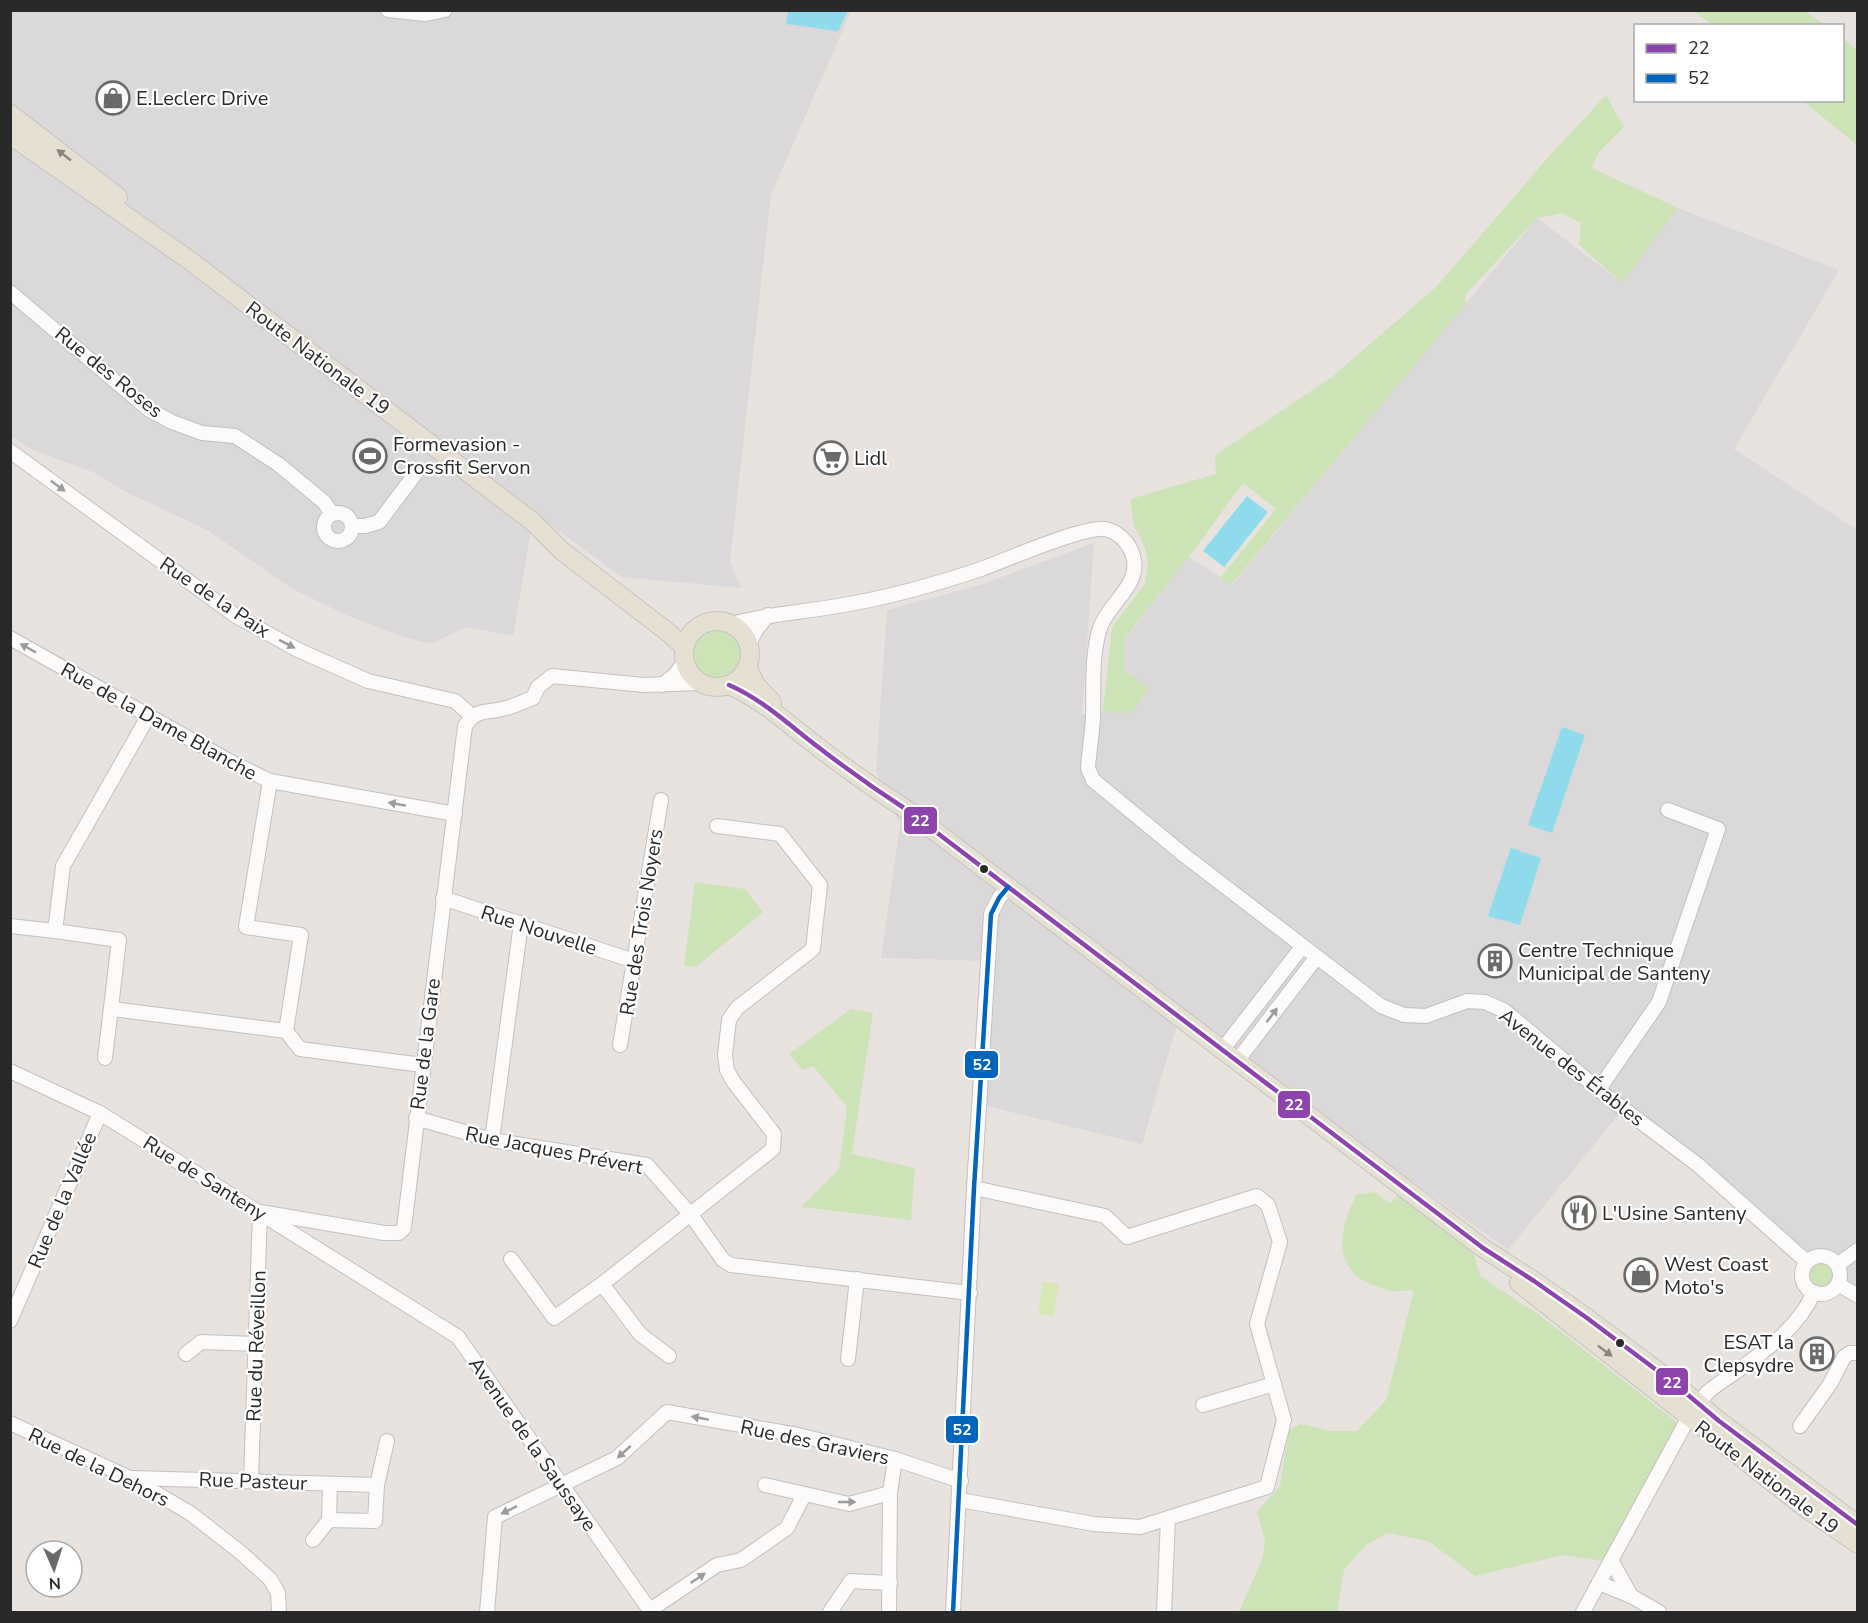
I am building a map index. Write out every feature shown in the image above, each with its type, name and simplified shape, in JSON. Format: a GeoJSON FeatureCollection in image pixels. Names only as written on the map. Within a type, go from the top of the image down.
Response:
{"type":"FeatureCollection","features":[{"type":"Feature","properties":{"kind":"main road","name":"Route Nationale 19"},"geometry":{"type":"LineString","coordinates":[[10,114],[142,216],[189,260]]}},
{"type":"Feature","properties":{"kind":"main road","name":"Route Nationale 19"},"geometry":{"type":"LineString","coordinates":[[10,135],[189,260],[533,522],[583,554],[666,620],[696,628]]}},
{"type":"Feature","properties":{"kind":"main road","name":"Route Nationale 19"},"geometry":{"type":"LineString","coordinates":[[533,522],[562,551],[669,633],[685,654]]}},
{"type":"Feature","properties":{"kind":"main road"},"geometry":{"type":"LineString","coordinates":[[716,620],[731,624],[744,634],[749,644],[751,654],[748,668],[729,686],[718,687],[701,683],[689,672],[685,654],[688,637],[696,628],[705,623],[716,620]]}},
{"type":"Feature","properties":{"kind":"main road","name":"Route Nationale 19"},"geometry":{"type":"LineString","coordinates":[[748,668],[755,684],[768,699],[886,788],[907,810]]}},
{"type":"Feature","properties":{"kind":"main road","name":"Route Nationale 19"},"geometry":{"type":"LineString","coordinates":[[729,686],[745,692],[764,705],[867,784],[907,810],[1483,1248],[1526,1289],[1662,1395],[1719,1421],[1857,1525]]}},
{"type":"Feature","properties":{"kind":"main road","name":"Route Nationale 19"},"geometry":{"type":"LineString","coordinates":[[1694,1411],[1803,1507],[1857,1544]]}},
{"type":"Feature","properties":{"kind":"street"},"geometry":{"type":"LineString","coordinates":[[388,10],[426,14],[445,10]]}},
{"type":"Feature","properties":{"kind":"street","name":"Rue des Roses"},"geometry":{"type":"LineString","coordinates":[[10,292],[148,408],[172,422],[202,433],[235,436],[278,464],[324,502],[332,514]]}},
{"type":"Feature","properties":{"kind":"street","name":"Rue de la Paix"},"geometry":{"type":"LineString","coordinates":[[10,451],[236,616],[298,650],[368,681],[455,701],[472,716]]}},
{"type":"Feature","properties":{"kind":"street"},"geometry":{"type":"LineString","coordinates":[[352,526],[365,526],[379,522],[416,473]]}},
{"type":"Feature","properties":{"kind":"street"},"geometry":{"type":"LineString","coordinates":[[332,514],[345,514],[349,518],[352,526],[351,533],[345,539],[333,539],[325,529],[326,520],[332,514]]}},
{"type":"Feature","properties":{"kind":"street","name":"Avenue des Érables"},"geometry":{"type":"LineString","coordinates":[[731,624],[768,615],[835,606],[925,588],[1083,531],[1105,529],[1117,534],[1129,546],[1134,558],[1134,570],[1129,584],[1100,627],[1096,648],[1088,768],[1093,780],[1184,855],[1316,958],[1382,1006],[1404,1014],[1426,1016],[1467,1001],[1485,1002],[1505,1011],[1599,1089],[1698,1165],[1807,1262]]}},
{"type":"Feature","properties":{"kind":"street"},"geometry":{"type":"LineString","coordinates":[[749,644],[756,630],[768,615]]}},
{"type":"Feature","properties":{"kind":"street","name":"Rue de la Dame Blanche"},"geometry":{"type":"LineString","coordinates":[[10,638],[270,782],[454,814]]}},
{"type":"Feature","properties":{"kind":"street"},"geometry":{"type":"LineString","coordinates":[[663,685],[675,675],[685,654]]}},
{"type":"Feature","properties":{"kind":"street"},"geometry":{"type":"LineString","coordinates":[[472,716],[480,712],[506,708],[533,698],[538,687],[552,676],[663,685],[701,683]]}},
{"type":"Feature","properties":{"kind":"street"},"geometry":{"type":"LineString","coordinates":[[55,931],[63,866],[149,715]]}},
{"type":"Feature","properties":{"kind":"street","name":"Rue de la Gare"},"geometry":{"type":"LineString","coordinates":[[260,1212],[384,1233],[399,1233],[404,1228],[465,726],[472,716]]}},
{"type":"Feature","properties":{"kind":"street"},"geometry":{"type":"LineString","coordinates":[[270,782],[246,927],[301,935],[286,1031]]}},
{"type":"Feature","properties":{"kind":"street","name":"Rue des Trois Noyers"},"geometry":{"type":"LineString","coordinates":[[620,1045],[661,800]]}},
{"type":"Feature","properties":{"kind":"street"},"geometry":{"type":"LineString","coordinates":[[1599,1089],[1659,1002],[1718,829],[1668,810]]}},
{"type":"Feature","properties":{"kind":"street"},"geometry":{"type":"LineString","coordinates":[[511,1259],[554,1318],[602,1284],[773,1149],[774,1134],[727,1070],[725,1054],[729,1020],[737,1008],[813,949],[820,885],[780,834],[717,826]]}},
{"type":"Feature","properties":{"kind":"street"},"geometry":{"type":"LineString","coordinates":[[953,1612],[974,1188],[991,914],[1008,887]]}},
{"type":"Feature","properties":{"kind":"street","name":"Rue Nouvelle"},"geometry":{"type":"LineString","coordinates":[[443,898],[634,961]]}},
{"type":"Feature","properties":{"kind":"street"},"geometry":{"type":"LineString","coordinates":[[492,1140],[521,923]]}},
{"type":"Feature","properties":{"kind":"street"},"geometry":{"type":"LineString","coordinates":[[10,926],[119,940],[105,1058]]}},
{"type":"Feature","properties":{"kind":"street"},"geometry":{"type":"LineString","coordinates":[[1222,1050],[1302,947]]}},
{"type":"Feature","properties":{"kind":"street"},"geometry":{"type":"LineString","coordinates":[[1237,1061],[1316,958]]}},
{"type":"Feature","properties":{"kind":"street"},"geometry":{"type":"LineString","coordinates":[[112,1009],[286,1031],[300,1049],[422,1065]]}},
{"type":"Feature","properties":{"kind":"street","name":"Rue de Santeny"},"geometry":{"type":"LineString","coordinates":[[10,1071],[100,1113],[394,1296]]}},
{"type":"Feature","properties":{"kind":"street","name":"Rue de la Vallée"},"geometry":{"type":"LineString","coordinates":[[10,1321],[100,1113]]}},
{"type":"Feature","properties":{"kind":"street","name":"Rue Jacques Prévert"},"geometry":{"type":"LineString","coordinates":[[416,1118],[492,1140],[647,1165],[690,1215],[723,1260],[731,1265],[970,1293]]}},
{"type":"Feature","properties":{"kind":"street"},"geometry":{"type":"LineString","coordinates":[[960,1500],[1094,1524],[1140,1527],[1267,1487],[1284,1420],[1257,1324],[1280,1242],[1268,1204],[1257,1196],[1127,1237],[1105,1216],[974,1188]]}},
{"type":"Feature","properties":{"kind":"street","name":"Rue du Réveillon"},"geometry":{"type":"LineString","coordinates":[[251,1481],[260,1212]]}},
{"type":"Feature","properties":{"kind":"street"},"geometry":{"type":"LineString","coordinates":[[1837,1265],[1857,1250]]}},
{"type":"Feature","properties":{"kind":"street"},"geometry":{"type":"LineString","coordinates":[[1823,1256],[1833,1260],[1837,1265],[1840,1274],[1838,1284],[1830,1292],[1814,1292],[1805,1284],[1802,1273],[1807,1262],[1812,1258],[1823,1256]]}},
{"type":"Feature","properties":{"kind":"street"},"geometry":{"type":"LineString","coordinates":[[848,1359],[857,1279]]}},
{"type":"Feature","properties":{"kind":"street"},"geometry":{"type":"LineString","coordinates":[[602,1284],[640,1334],[669,1356]]}},
{"type":"Feature","properties":{"kind":"street"},"geometry":{"type":"LineString","coordinates":[[1838,1284],[1857,1296]]}},
{"type":"Feature","properties":{"kind":"street"},"geometry":{"type":"LineString","coordinates":[[1583,1612],[1694,1411],[1708,1392],[1789,1330],[1803,1312],[1814,1292]]}},
{"type":"Feature","properties":{"kind":"street","name":"Avenue de la Saussaye"},"geometry":{"type":"LineString","coordinates":[[394,1296],[458,1337],[650,1611]]}},
{"type":"Feature","properties":{"kind":"street"},"geometry":{"type":"LineString","coordinates":[[186,1354],[201,1342],[257,1344]]}},
{"type":"Feature","properties":{"kind":"street"},"geometry":{"type":"LineString","coordinates":[[1800,1426],[1830,1384],[1844,1357],[1850,1353],[1857,1353]]}},
{"type":"Feature","properties":{"kind":"street"},"geometry":{"type":"LineString","coordinates":[[1203,1406],[1274,1384]]}},
{"type":"Feature","properties":{"kind":"street","name":"Rue des Graviers"},"geometry":{"type":"LineString","coordinates":[[561,1484],[617,1458],[667,1412],[798,1434],[895,1459],[961,1481]]}},
{"type":"Feature","properties":{"kind":"street","name":"Rue de la Dehors"},"geometry":{"type":"LineString","coordinates":[[10,1424],[130,1478],[190,1513],[270,1579],[278,1593],[279,1612]]}},
{"type":"Feature","properties":{"kind":"street"},"geometry":{"type":"LineString","coordinates":[[329,1520],[375,1521],[377,1485],[387,1441]]}},
{"type":"Feature","properties":{"kind":"street"},"geometry":{"type":"LineString","coordinates":[[889,1612],[890,1492],[895,1459]]}},
{"type":"Feature","properties":{"kind":"street","name":"Rue Pasteur"},"geometry":{"type":"LineString","coordinates":[[130,1478],[377,1485]]}},
{"type":"Feature","properties":{"kind":"street"},"geometry":{"type":"LineString","coordinates":[[313,1540],[329,1520],[330,1484]]}},
{"type":"Feature","properties":{"kind":"street"},"geometry":{"type":"LineString","coordinates":[[487,1612],[495,1517],[561,1484]]}},
{"type":"Feature","properties":{"kind":"street"},"geometry":{"type":"LineString","coordinates":[[765,1485],[849,1504],[890,1492]]}},
{"type":"Feature","properties":{"kind":"street"},"geometry":{"type":"LineString","coordinates":[[650,1611],[717,1565],[741,1560],[787,1528],[804,1495]]}},
{"type":"Feature","properties":{"kind":"street"},"geometry":{"type":"LineString","coordinates":[[1164,1612],[1168,1519]]}},
{"type":"Feature","properties":{"kind":"street"},"geometry":{"type":"LineString","coordinates":[[1611,1560],[1631,1596]]}},
{"type":"Feature","properties":{"kind":"street"},"geometry":{"type":"LineString","coordinates":[[830,1612],[851,1581],[890,1583]]}},
{"type":"Feature","properties":{"kind":"street"},"geometry":{"type":"LineString","coordinates":[[1599,1583],[1631,1596],[1656,1612]]}},
{"type":"Feature","properties":{"kind":"shaded area"},"geometry":{"type":"Polygon","coordinates":[[[11,11],[851,11],[771,195],[730,561],[741,588],[621,577],[534,512],[513,636],[467,627],[430,644],[398,635],[346,615],[293,589],[207,530],[126,492],[95,473],[33,450],[11,436],[11,11]]]}},
{"type":"Feature","properties":{"kind":"shaded area"},"geometry":{"type":"Polygon","coordinates":[[[1678,208],[1839,270],[1734,449],[1857,530],[1857,1296],[1833,1282],[1807,1262],[1624,1108],[1508,1250],[1180,1014],[1142,1144],[982,1105],[987,961],[881,958],[900,825],[876,771],[887,610],[980,585],[1094,543],[1082,714],[1103,712],[1124,670],[1124,640],[1189,557],[1232,585],[1537,218],[1621,282],[1678,208]]]}},
{"type":"Feature","properties":{"kind":"green space"},"geometry":{"type":"Polygon","coordinates":[[[1694,11],[1805,11],[1824,24],[1711,24],[1694,11]]]}},
{"type":"Feature","properties":{"kind":"green space"},"geometry":{"type":"Polygon","coordinates":[[[1844,39],[1857,50],[1857,145],[1804,102],[1844,102],[1844,39]]]}},
{"type":"Feature","properties":{"kind":"green space"},"geometry":{"type":"Polygon","coordinates":[[[1606,95],[1624,127],[1599,152],[1592,168],[1678,208],[1622,283],[1579,245],[1581,223],[1562,213],[1537,218],[1465,295],[1466,304],[1231,585],[1220,578],[1276,509],[1243,483],[1189,557],[1124,639],[1124,670],[1149,688],[1132,713],[1103,712],[1112,627],[1145,584],[1148,562],[1144,545],[1134,526],[1130,499],[1216,474],[1215,455],[1332,377],[1437,286],[1551,154],[1606,95]]]}},
{"type":"Feature","properties":{"kind":"green space"},"geometry":{"type":"Polygon","coordinates":[[[712,630],[722,630],[734,637],[741,649],[741,659],[734,671],[722,678],[712,678],[697,667],[693,659],[693,649],[704,634],[712,630]]]}},
{"type":"Feature","properties":{"kind":"green space"},"geometry":{"type":"Polygon","coordinates":[[[695,882],[745,889],[763,912],[696,967],[684,966],[695,882]]]}},
{"type":"Feature","properties":{"kind":"green space"},"geometry":{"type":"Polygon","coordinates":[[[851,1009],[873,1013],[852,1154],[915,1168],[911,1220],[801,1207],[839,1169],[847,1107],[813,1066],[803,1070],[789,1054],[851,1009]]]}},
{"type":"Feature","properties":{"kind":"green space"},"geometry":{"type":"Polygon","coordinates":[[[1375,1192],[1390,1203],[1400,1193],[1471,1243],[1480,1276],[1542,1317],[1678,1423],[1602,1561],[1563,1555],[1475,1576],[1428,1541],[1387,1533],[1366,1545],[1344,1570],[1337,1612],[1239,1612],[1263,1557],[1265,1541],[1257,1511],[1280,1486],[1289,1430],[1300,1424],[1333,1431],[1357,1431],[1386,1400],[1414,1290],[1389,1291],[1359,1278],[1350,1269],[1342,1246],[1346,1221],[1356,1195],[1375,1192]]]}},
{"type":"Feature","properties":{"kind":"green space"},"geometry":{"type":"Polygon","coordinates":[[[1821,1264],[1829,1267],[1832,1275],[1829,1283],[1821,1286],[1813,1283],[1810,1275],[1813,1267],[1821,1264]]]}},
{"type":"Feature","properties":{"kind":"green space"},"geometry":{"type":"Polygon","coordinates":[[[1043,1282],[1059,1284],[1054,1316],[1038,1314],[1043,1282]]]}},
{"type":"Feature","properties":{"kind":"water"},"geometry":{"type":"Polygon","coordinates":[[[788,10],[848,11],[838,31],[786,24],[788,10]]]}},
{"type":"Feature","properties":{"kind":"water"},"geometry":{"type":"Polygon","coordinates":[[[1247,496],[1268,512],[1224,567],[1203,551],[1247,496]]]}},
{"type":"Feature","properties":{"kind":"water"},"geometry":{"type":"Polygon","coordinates":[[[1562,727],[1585,735],[1552,833],[1528,825],[1562,727]]]}},
{"type":"Feature","properties":{"kind":"water"},"geometry":{"type":"Polygon","coordinates":[[[1511,848],[1541,858],[1520,925],[1488,916],[1511,848]]]}},
{"type":"Feature","properties":{"kind":"transit line","name":"22"},"geometry":{"type":"LineString","coordinates":[[729,685],[781,717],[845,767],[907,810],[1483,1248],[1587,1318],[1858,1525]]}},
{"type":"Feature","properties":{"kind":"transit line","name":"52"},"geometry":{"type":"LineString","coordinates":[[953,1612],[974,1188],[991,914],[1008,887]]}},
{"type":"Feature","properties":{"kind":"place","name":"E.Leclerc Drive"},"geometry":{"type":"Point","coordinates":[113,98]}},
{"type":"Feature","properties":{"kind":"place","name":"Formevasion - Crossfit Servon"},"geometry":{"type":"Point","coordinates":[370,456]}},
{"type":"Feature","properties":{"kind":"place","name":"Lidl"},"geometry":{"type":"Point","coordinates":[831,458]}},
{"type":"Feature","properties":{"kind":"place","name":"Centre Technique Municipal de Santeny"},"geometry":{"type":"Point","coordinates":[1495,961]}},
{"type":"Feature","properties":{"kind":"place","name":"L'Usine Santeny"},"geometry":{"type":"Point","coordinates":[1579,1213]}},
{"type":"Feature","properties":{"kind":"place","name":"West Coast Moto's"},"geometry":{"type":"Point","coordinates":[1641,1275]}},
{"type":"Feature","properties":{"kind":"place","name":"ESAT la Clepsydre"},"geometry":{"type":"Point","coordinates":[1817,1354]}}]}
